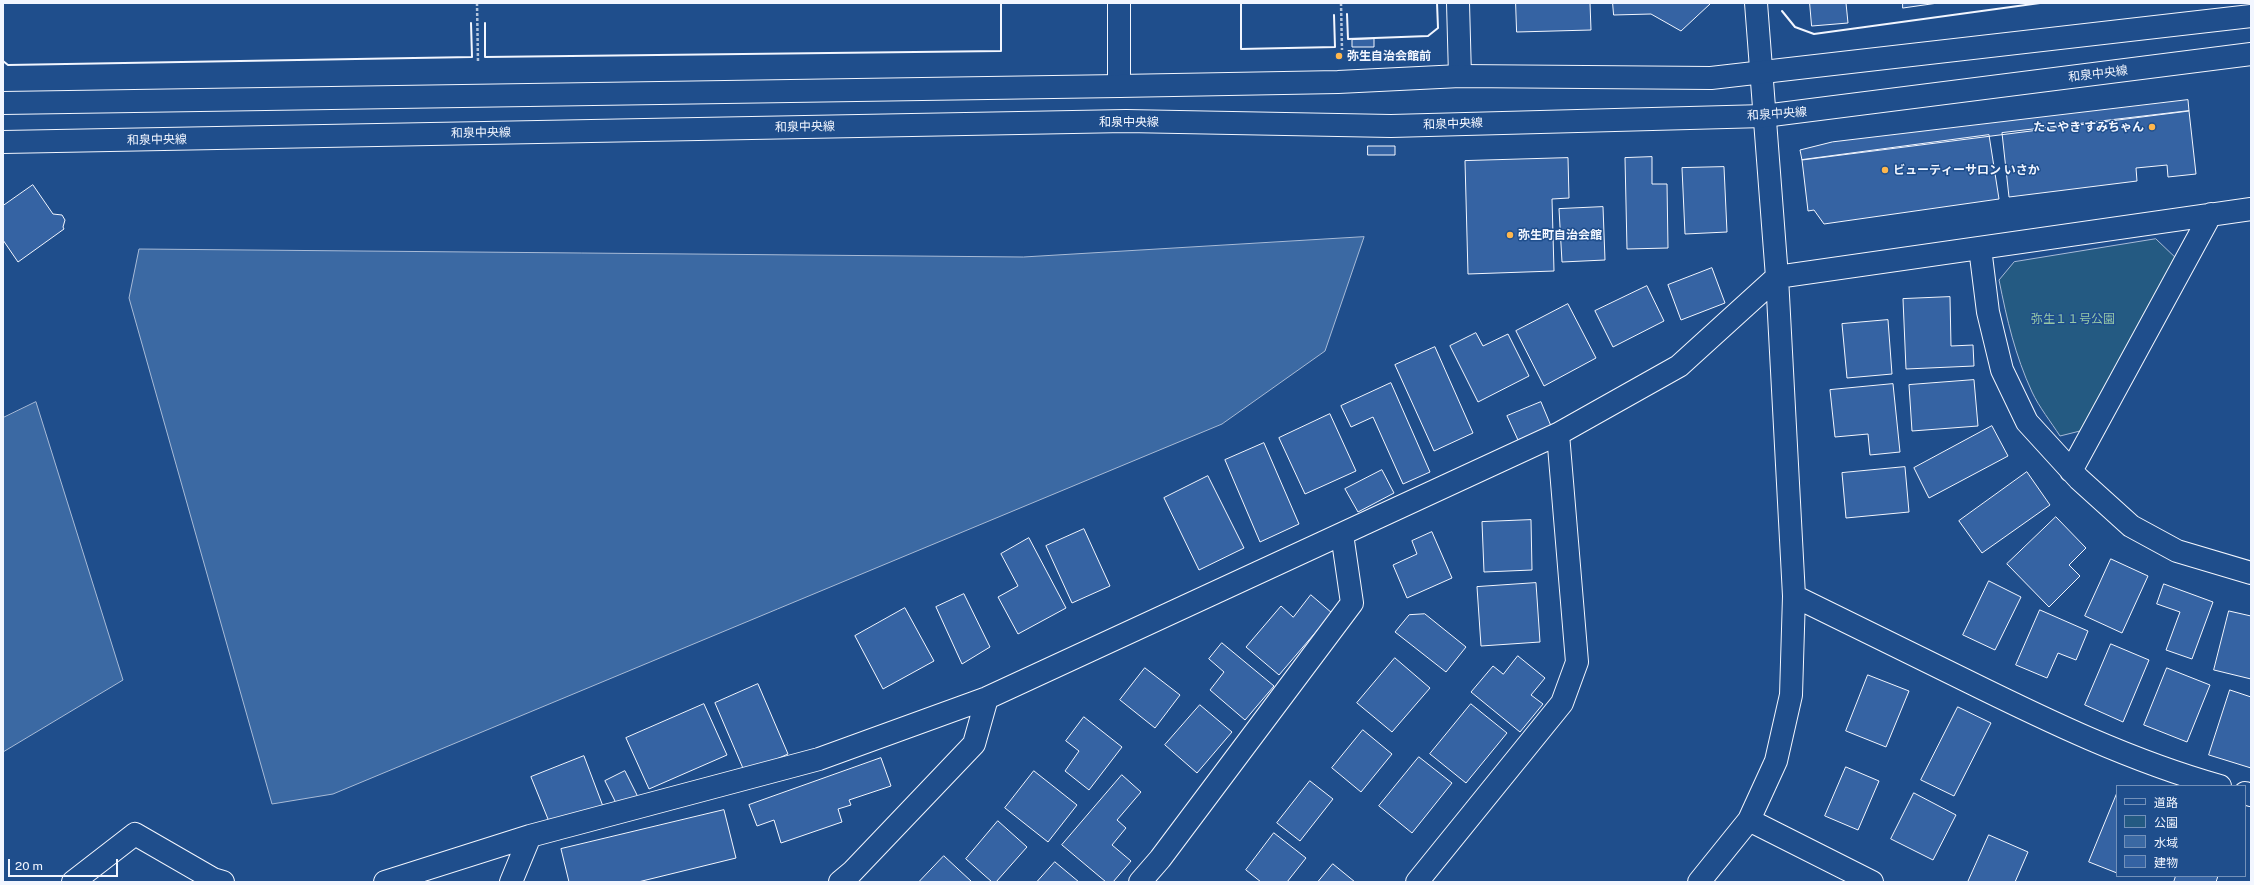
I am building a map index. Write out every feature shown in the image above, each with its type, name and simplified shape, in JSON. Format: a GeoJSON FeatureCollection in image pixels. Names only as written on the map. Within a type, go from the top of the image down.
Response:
{"type":"FeatureCollection","features":[{"type":"Feature","properties":{"kind":"street"},"geometry":{"type":"LineString","coordinates":[[1119,3],[1119,86]]}},
{"type":"Feature","properties":{"kind":"street"},"geometry":{"type":"LineString","coordinates":[[1458,3],[1460,76]]}},
{"type":"Feature","properties":{"kind":"street"},"geometry":{"type":"LineString","coordinates":[[1699,882],[1749,820],[1776,761],[1791,695],[1794,596],[1777,277],[1760,71],[1756,3]]}},
{"type":"Feature","properties":{"kind":"street"},"geometry":{"type":"LineString","coordinates":[[3,103],[1338,82],[1460,76],[1711,78],[1760,71],[2251,16]]}},
{"type":"Feature","properties":{"kind":"street","name":"和泉中央線"},"geometry":{"type":"LineString","coordinates":[[3,142],[1126,121],[1391,126],[1764,116],[2251,54]]}},
{"type":"Feature","properties":{"kind":"street"},"geometry":{"type":"LineString","coordinates":[[384,882],[530,836],[819,759],[987,698],[1558,434],[1679,366],[1777,277],[2251,208]]}},
{"type":"Feature","properties":{"kind":"street"},"geometry":{"type":"LineString","coordinates":[[2071,471],[2211,214]]}},
{"type":"Feature","properties":{"kind":"street"},"geometry":{"type":"LineString","coordinates":[[1980,248],[1988,312],[2002,370],[2027,422],[2071,471],[2131,526],[2177,550],[2251,573]]}},
{"type":"Feature","properties":{"kind":"street"},"geometry":{"type":"LineString","coordinates":[[1417,882],[1562,703],[1577,662],[1558,434]]}},
{"type":"Feature","properties":{"kind":"street"},"geometry":{"type":"LineString","coordinates":[[1140,882],[1160,859],[1352,603],[1342,534]]}},
{"type":"Feature","properties":{"kind":"street"},"geometry":{"type":"LineString","coordinates":[[1794,596],[2010,702],[2095,741],[2186,776],[2217,785]]}},
{"type":"Feature","properties":{"kind":"street"},"geometry":{"type":"LineString","coordinates":[[851,879],[974,744],[987,698]]}},
{"type":"Feature","properties":{"kind":"street"},"geometry":{"type":"LineString","coordinates":[[1749,820],[1872,882]]}},
{"type":"Feature","properties":{"kind":"street"},"geometry":{"type":"LineString","coordinates":[[73,882],[135,834],[213,879],[223,882]]}},
{"type":"Feature","properties":{"kind":"street"},"geometry":{"type":"LineString","coordinates":[[511,882],[530,836]]}},
{"type":"Feature","properties":{"kind":"path"},"geometry":{"type":"LineString","coordinates":[[477,3],[478,62]]}},
{"type":"Feature","properties":{"kind":"path"},"geometry":{"type":"LineString","coordinates":[[1341,3],[1342,50]]}},
{"type":"Feature","properties":{"kind":"green space","name":"弥生１１号公園"},"geometry":{"type":"Polygon","coordinates":[[[2156,239],[2179,261],[2088,429],[2060,436],[2038,403],[2026,378],[2012,337],[1999,280],[2014,262],[2156,239]]]}},
{"type":"Feature","properties":{"kind":"water"},"geometry":{"type":"Polygon","coordinates":[[[1364,237],[1325,351],[1222,424],[333,794],[272,804],[129,298],[139,249],[1023,257],[1364,237]]]}},
{"type":"Feature","properties":{"kind":"water"},"geometry":{"type":"Polygon","coordinates":[[[36,402],[123,680],[3,752],[3,418],[36,402]]]}},
{"type":"Feature","properties":{"kind":"building"},"geometry":{"type":"Polygon","coordinates":[[[1516,3],[1590,3],[1591,30],[1517,32],[1516,3]]]}},
{"type":"Feature","properties":{"kind":"building"},"geometry":{"type":"Polygon","coordinates":[[[1613,3],[1710,4],[1681,31],[1651,14],[1614,15],[1613,3]]]}},
{"type":"Feature","properties":{"kind":"building"},"geometry":{"type":"Polygon","coordinates":[[[1810,3],[1846,3],[1848,23],[1812,26],[1810,3]]]}},
{"type":"Feature","properties":{"kind":"building"},"geometry":{"type":"Polygon","coordinates":[[[1903,3],[1938,3],[1903,8],[1903,3]]]}},
{"type":"Feature","properties":{"kind":"building"},"geometry":{"type":"Polygon","coordinates":[[[1374,39],[1374,47],[1352,47],[1352,40],[1374,39]]]}},
{"type":"Feature","properties":{"kind":"building"},"geometry":{"type":"Polygon","coordinates":[[[2188,100],[2189,111],[1802,160],[1800,150],[1832,142],[2188,100]]]}},
{"type":"Feature","properties":{"kind":"building"},"geometry":{"type":"Polygon","coordinates":[[[2189,111],[2196,174],[2168,177],[2167,165],[2136,168],[2137,181],[2009,197],[2002,133],[2189,111]]]}},
{"type":"Feature","properties":{"kind":"building"},"geometry":{"type":"Polygon","coordinates":[[[1989,135],[1999,199],[1824,224],[1814,210],[1808,211],[1802,160],[1989,135]]]}},
{"type":"Feature","properties":{"kind":"building"},"geometry":{"type":"Polygon","coordinates":[[[1368,146],[1395,146],[1395,155],[1368,155],[1368,146]]]}},
{"type":"Feature","properties":{"kind":"building"},"geometry":{"type":"Polygon","coordinates":[[[1652,157],[1652,184],[1667,184],[1668,248],[1627,249],[1625,158],[1652,157]]]}},
{"type":"Feature","properties":{"kind":"building","name":"弥生町自治会館"},"geometry":{"type":"Polygon","coordinates":[[[1568,158],[1569,198],[1552,199],[1554,271],[1468,274],[1465,161],[1568,158]]]}},
{"type":"Feature","properties":{"kind":"building"},"geometry":{"type":"Polygon","coordinates":[[[1724,167],[1727,232],[1685,234],[1682,168],[1724,167]]]}},
{"type":"Feature","properties":{"kind":"building"},"geometry":{"type":"Polygon","coordinates":[[[33,185],[53,214],[62,215],[65,220],[63,227],[64,229],[18,262],[3,240],[3,206],[33,185]]]}},
{"type":"Feature","properties":{"kind":"building"},"geometry":{"type":"Polygon","coordinates":[[[1603,207],[1605,260],[1562,262],[1559,209],[1603,207]]]}},
{"type":"Feature","properties":{"kind":"building"},"geometry":{"type":"Polygon","coordinates":[[[1712,268],[1725,303],[1681,320],[1668,285],[1712,268]]]}},
{"type":"Feature","properties":{"kind":"building"},"geometry":{"type":"Polygon","coordinates":[[[1647,286],[1664,321],[1613,347],[1595,311],[1647,286]]]}},
{"type":"Feature","properties":{"kind":"building"},"geometry":{"type":"Polygon","coordinates":[[[1950,297],[1951,346],[1973,345],[1974,366],[1906,369],[1903,299],[1950,297]]]}},
{"type":"Feature","properties":{"kind":"building"},"geometry":{"type":"Polygon","coordinates":[[[1568,304],[1596,358],[1544,386],[1516,331],[1568,304]]]}},
{"type":"Feature","properties":{"kind":"building"},"geometry":{"type":"Polygon","coordinates":[[[1888,320],[1892,374],[1847,378],[1842,324],[1888,320]]]}},
{"type":"Feature","properties":{"kind":"building"},"geometry":{"type":"Polygon","coordinates":[[[1476,333],[1483,346],[1508,334],[1529,376],[1478,402],[1450,346],[1476,333]]]}},
{"type":"Feature","properties":{"kind":"building"},"geometry":{"type":"Polygon","coordinates":[[[1435,347],[1473,433],[1434,451],[1395,365],[1435,347]]]}},
{"type":"Feature","properties":{"kind":"building"},"geometry":{"type":"Polygon","coordinates":[[[1974,380],[1978,426],[1912,431],[1909,385],[1974,380]]]}},
{"type":"Feature","properties":{"kind":"building"},"geometry":{"type":"Polygon","coordinates":[[[1391,383],[1430,472],[1403,484],[1373,417],[1351,427],[1341,406],[1391,383]]]}},
{"type":"Feature","properties":{"kind":"building"},"geometry":{"type":"Polygon","coordinates":[[[1893,384],[1900,452],[1870,455],[1868,434],[1835,437],[1830,390],[1893,384]]]}},
{"type":"Feature","properties":{"kind":"building"},"geometry":{"type":"Polygon","coordinates":[[[1541,402],[1551,426],[1518,440],[1507,416],[1541,402]]]}},
{"type":"Feature","properties":{"kind":"building"},"geometry":{"type":"Polygon","coordinates":[[[1330,414],[1356,471],[1305,494],[1279,438],[1330,414]]]}},
{"type":"Feature","properties":{"kind":"building"},"geometry":{"type":"Polygon","coordinates":[[[1992,426],[2008,456],[1929,498],[1914,468],[1992,426]]]}},
{"type":"Feature","properties":{"kind":"building"},"geometry":{"type":"Polygon","coordinates":[[[1264,443],[1299,524],[1260,542],[1225,460],[1264,443]]]}},
{"type":"Feature","properties":{"kind":"building"},"geometry":{"type":"Polygon","coordinates":[[[1905,467],[1909,512],[1846,518],[1842,473],[1905,467]]]}},
{"type":"Feature","properties":{"kind":"building"},"geometry":{"type":"Polygon","coordinates":[[[1382,470],[1394,493],[1358,512],[1345,489],[1382,470]]]}},
{"type":"Feature","properties":{"kind":"building"},"geometry":{"type":"Polygon","coordinates":[[[2027,472],[2050,505],[1982,553],[1959,521],[2027,472]]]}},
{"type":"Feature","properties":{"kind":"building"},"geometry":{"type":"Polygon","coordinates":[[[1208,476],[1244,548],[1199,570],[1164,498],[1208,476]]]}},
{"type":"Feature","properties":{"kind":"building"},"geometry":{"type":"Polygon","coordinates":[[[2056,517],[2086,548],[2069,565],[2080,576],[2049,607],[2007,564],[2056,517]]]}},
{"type":"Feature","properties":{"kind":"building"},"geometry":{"type":"Polygon","coordinates":[[[1531,520],[1532,570],[1484,572],[1482,522],[1531,520]]]}},
{"type":"Feature","properties":{"kind":"building"},"geometry":{"type":"Polygon","coordinates":[[[1084,529],[1110,586],[1072,603],[1046,546],[1084,529]]]}},
{"type":"Feature","properties":{"kind":"building"},"geometry":{"type":"Polygon","coordinates":[[[1432,532],[1452,578],[1407,598],[1393,565],[1417,554],[1412,541],[1432,532]]]}},
{"type":"Feature","properties":{"kind":"building"},"geometry":{"type":"Polygon","coordinates":[[[1029,538],[1066,608],[1018,634],[998,597],[1018,586],[1001,554],[1029,538]]]}},
{"type":"Feature","properties":{"kind":"building"},"geometry":{"type":"Polygon","coordinates":[[[2111,559],[2148,576],[2122,633],[2085,616],[2111,559]]]}},
{"type":"Feature","properties":{"kind":"building"},"geometry":{"type":"Polygon","coordinates":[[[1989,581],[2021,597],[1995,650],[1963,635],[1989,581]]]}},
{"type":"Feature","properties":{"kind":"building"},"geometry":{"type":"Polygon","coordinates":[[[1536,583],[1540,642],[1481,646],[1477,587],[1536,583]]]}},
{"type":"Feature","properties":{"kind":"building"},"geometry":{"type":"Polygon","coordinates":[[[2164,584],[2213,602],[2192,659],[2166,650],[2180,612],[2157,604],[2164,584]]]}},
{"type":"Feature","properties":{"kind":"building"},"geometry":{"type":"Polygon","coordinates":[[[964,594],[990,647],[962,664],[936,607],[964,594]]]}},
{"type":"Feature","properties":{"kind":"building"},"geometry":{"type":"Polygon","coordinates":[[[1311,595],[1332,613],[1279,675],[1246,647],[1281,606],[1293,617],[1311,595]]]}},
{"type":"Feature","properties":{"kind":"building"},"geometry":{"type":"Polygon","coordinates":[[[905,608],[934,661],[883,689],[855,636],[905,608]]]}},
{"type":"Feature","properties":{"kind":"building"},"geometry":{"type":"Polygon","coordinates":[[[2040,610],[2088,631],[2076,660],[2058,653],[2047,678],[2016,665],[2040,610]]]}},
{"type":"Feature","properties":{"kind":"building"},"geometry":{"type":"Polygon","coordinates":[[[2229,611],[2251,616],[2251,679],[2214,670],[2229,611]]]}},
{"type":"Feature","properties":{"kind":"building"},"geometry":{"type":"Polygon","coordinates":[[[1425,614],[1466,647],[1446,672],[1395,632],[1409,615],[1425,614]]]}},
{"type":"Feature","properties":{"kind":"building"},"geometry":{"type":"Polygon","coordinates":[[[1222,643],[1274,686],[1245,720],[1210,690],[1224,672],[1209,659],[1222,643]]]}},
{"type":"Feature","properties":{"kind":"building"},"geometry":{"type":"Polygon","coordinates":[[[2111,644],[2149,660],[2123,722],[2085,705],[2111,644]]]}},
{"type":"Feature","properties":{"kind":"building"},"geometry":{"type":"Polygon","coordinates":[[[1518,656],[1545,678],[1531,695],[1543,704],[1520,732],[1471,692],[1493,666],[1503,674],[1518,656]]]}},
{"type":"Feature","properties":{"kind":"building"},"geometry":{"type":"Polygon","coordinates":[[[1395,658],[1430,688],[1392,732],[1357,703],[1395,658]]]}},
{"type":"Feature","properties":{"kind":"building"},"geometry":{"type":"Polygon","coordinates":[[[1145,668],[1180,695],[1155,728],[1120,700],[1145,668]]]}},
{"type":"Feature","properties":{"kind":"building"},"geometry":{"type":"Polygon","coordinates":[[[2167,668],[2210,685],[2187,742],[2144,725],[2167,668]]]}},
{"type":"Feature","properties":{"kind":"building"},"geometry":{"type":"Polygon","coordinates":[[[1868,675],[1909,691],[1886,747],[1846,731],[1868,675]]]}},
{"type":"Feature","properties":{"kind":"building"},"geometry":{"type":"Polygon","coordinates":[[[758,684],[788,754],[745,773],[715,703],[758,684]]]}},
{"type":"Feature","properties":{"kind":"building"},"geometry":{"type":"Polygon","coordinates":[[[2230,690],[2251,697],[2251,768],[2209,755],[2230,690]]]}},
{"type":"Feature","properties":{"kind":"building"},"geometry":{"type":"Polygon","coordinates":[[[704,704],[727,755],[649,789],[626,738],[704,704]]]}},
{"type":"Feature","properties":{"kind":"building"},"geometry":{"type":"Polygon","coordinates":[[[1471,704],[1507,733],[1466,783],[1430,754],[1471,704]]]}},
{"type":"Feature","properties":{"kind":"building"},"geometry":{"type":"Polygon","coordinates":[[[1200,705],[1232,732],[1197,773],[1165,745],[1200,705]]]}},
{"type":"Feature","properties":{"kind":"building"},"geometry":{"type":"Polygon","coordinates":[[[1958,707],[1991,723],[1954,796],[1921,780],[1958,707]]]}},
{"type":"Feature","properties":{"kind":"building"},"geometry":{"type":"Polygon","coordinates":[[[1084,717],[1122,747],[1089,790],[1065,771],[1079,751],[1066,741],[1084,717]]]}},
{"type":"Feature","properties":{"kind":"building"},"geometry":{"type":"Polygon","coordinates":[[[1363,730],[1392,754],[1361,792],[1332,768],[1363,730]]]}},
{"type":"Feature","properties":{"kind":"building"},"geometry":{"type":"Polygon","coordinates":[[[584,756],[604,809],[552,829],[531,777],[584,756]]]}},
{"type":"Feature","properties":{"kind":"building"},"geometry":{"type":"Polygon","coordinates":[[[1419,757],[1452,783],[1412,833],[1379,806],[1419,757]]]}},
{"type":"Feature","properties":{"kind":"building"},"geometry":{"type":"Polygon","coordinates":[[[881,758],[891,786],[849,800],[851,805],[838,809],[842,822],[781,843],[774,820],[757,826],[749,805],[881,758]]]}},
{"type":"Feature","properties":{"kind":"building"},"geometry":{"type":"Polygon","coordinates":[[[1846,767],[1879,781],[1858,830],[1825,816],[1846,767]]]}},
{"type":"Feature","properties":{"kind":"building"},"geometry":{"type":"Polygon","coordinates":[[[625,771],[638,797],[618,807],[605,781],[625,771]]]}},
{"type":"Feature","properties":{"kind":"building"},"geometry":{"type":"Polygon","coordinates":[[[1034,771],[1077,805],[1048,842],[1005,808],[1034,771]]]}},
{"type":"Feature","properties":{"kind":"building"},"geometry":{"type":"Polygon","coordinates":[[[1122,775],[1141,792],[1117,820],[1126,828],[1112,845],[1131,861],[1113,882],[1106,882],[1062,845],[1122,775]]]}},
{"type":"Feature","properties":{"kind":"building"},"geometry":{"type":"Polygon","coordinates":[[[1310,781],[1333,799],[1300,841],[1277,823],[1310,781]]]}},
{"type":"Feature","properties":{"kind":"building"},"geometry":{"type":"Polygon","coordinates":[[[1914,793],[1956,815],[1933,860],[1891,839],[1914,793]]]}},
{"type":"Feature","properties":{"kind":"building"},"geometry":{"type":"Polygon","coordinates":[[[2116,795],[2116,873],[2089,862],[2116,795]]]}},
{"type":"Feature","properties":{"kind":"building"},"geometry":{"type":"Polygon","coordinates":[[[724,810],[736,858],[638,882],[569,882],[561,849],[724,810]]]}},
{"type":"Feature","properties":{"kind":"building"},"geometry":{"type":"Polygon","coordinates":[[[998,821],[1027,847],[996,882],[992,882],[966,859],[998,821]]]}},
{"type":"Feature","properties":{"kind":"building"},"geometry":{"type":"Polygon","coordinates":[[[1274,833],[1306,858],[1287,882],[1261,882],[1246,870],[1274,833]]]}},
{"type":"Feature","properties":{"kind":"building"},"geometry":{"type":"Polygon","coordinates":[[[1989,835],[2028,852],[2015,882],[1968,882],[1989,835]]]}},
{"type":"Feature","properties":{"kind":"building"},"geometry":{"type":"Polygon","coordinates":[[[944,856],[972,882],[919,882],[944,856]]]}},
{"type":"Feature","properties":{"kind":"building"},"geometry":{"type":"Polygon","coordinates":[[[1055,862],[1079,882],[1037,882],[1055,862]]]}},
{"type":"Feature","properties":{"kind":"building"},"geometry":{"type":"Polygon","coordinates":[[[1333,864],[1355,882],[1318,882],[1333,864]]]}},
{"type":"Feature","properties":{"kind":"building"},"geometry":{"type":"Polygon","coordinates":[[[2176,877],[2218,877],[2216,882],[2174,882],[2176,877]]]}},
{"type":"Feature","properties":{"kind":"wall"},"geometry":{"type":"LineString","coordinates":[[485,23],[485,57],[1001,51],[1001,3]]}},
{"type":"Feature","properties":{"kind":"wall"},"geometry":{"type":"LineString","coordinates":[[1241,3],[1241,49],[1335,47],[1334,15]]}},
{"type":"Feature","properties":{"kind":"wall"},"geometry":{"type":"LineString","coordinates":[[1347,14],[1348,39],[1428,36],[1438,28],[1437,3]]}},
{"type":"Feature","properties":{"kind":"wall"},"geometry":{"type":"LineString","coordinates":[[1782,11],[1795,27],[1814,34],[2040,3]]}},
{"type":"Feature","properties":{"kind":"wall"},"geometry":{"type":"LineString","coordinates":[[3,61],[8,65],[472,57],[471,23]]}},
{"type":"Feature","properties":{"kind":"place","name":"弥生自治会館前"},"geometry":{"type":"Point","coordinates":[1339,56]}},
{"type":"Feature","properties":{"kind":"place","name":"たこやき すみちゃん"},"geometry":{"type":"Point","coordinates":[2152,127]}},
{"type":"Feature","properties":{"kind":"place","name":"ビューティーサロン いさか"},"geometry":{"type":"Point","coordinates":[1885,170]}},
{"type":"Feature","properties":{"kind":"place","name":"弥生町自治会館"},"geometry":{"type":"Point","coordinates":[1510,235]}}]}
